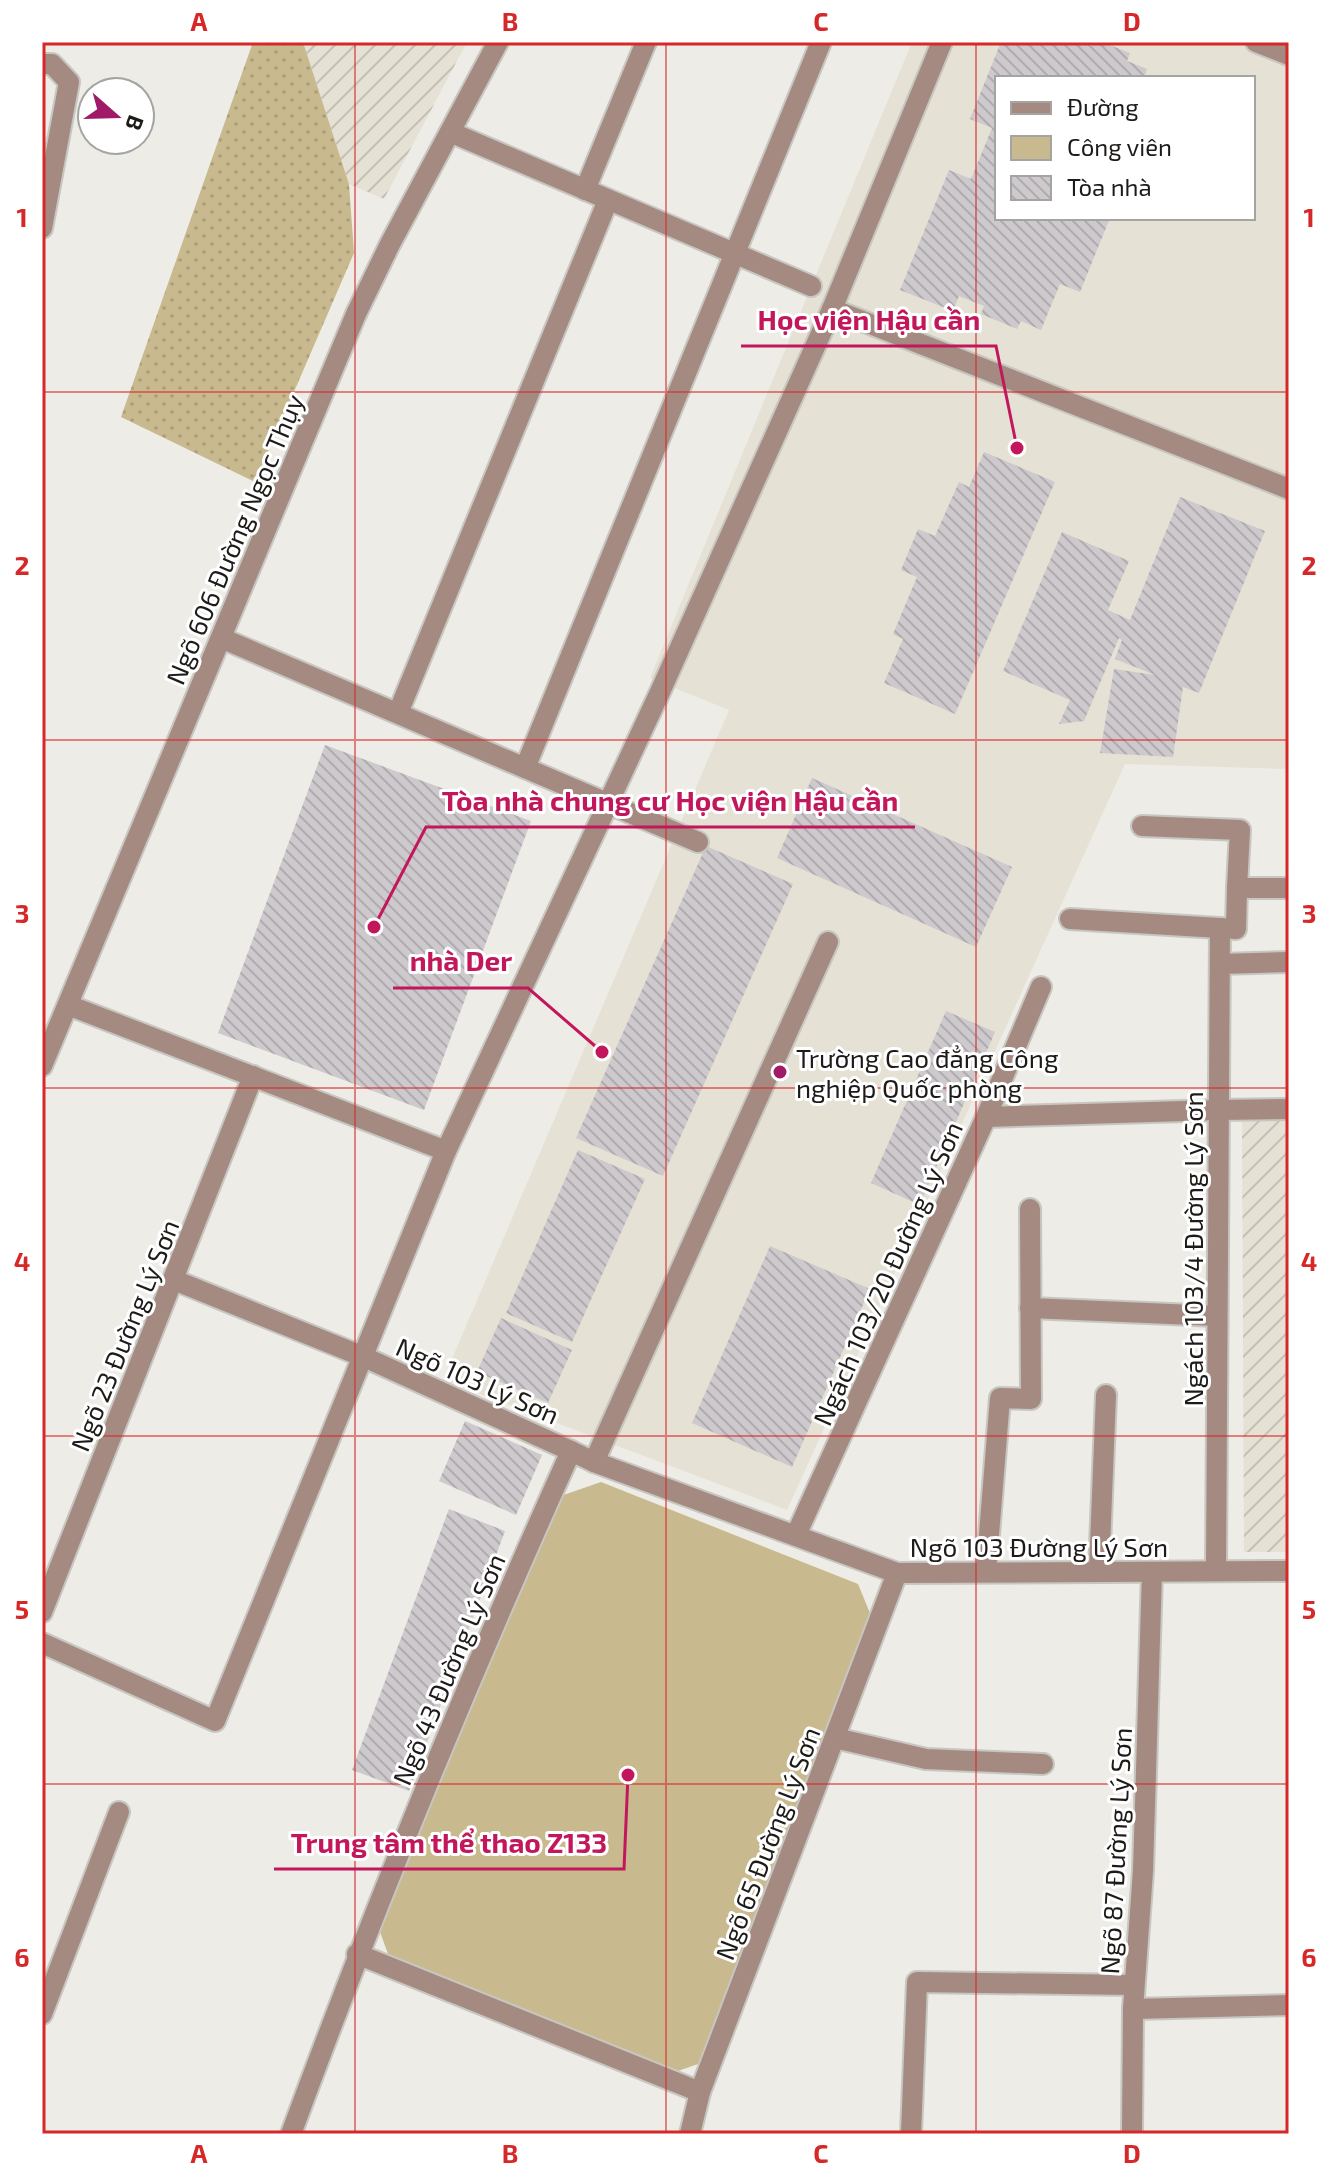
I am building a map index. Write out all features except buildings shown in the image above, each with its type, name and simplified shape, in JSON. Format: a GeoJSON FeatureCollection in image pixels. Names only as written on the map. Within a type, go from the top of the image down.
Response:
{"type":"FeatureCollection","features":[{"type":"Feature","properties":{"kind":"street","name":"Ngõ 606 Đường Ngọc Thụy"},"geometry":{"type":"LineString","coordinates":[[42,1066],[362,302],[498,42]]}},
{"type":"Feature","properties":{"kind":"street"},"geometry":{"type":"LineString","coordinates":[[585,190],[646,42]]}},
{"type":"Feature","properties":{"kind":"street"},"geometry":{"type":"LineString","coordinates":[[525,768],[821,42]]}},
{"type":"Feature","properties":{"kind":"street"},"geometry":{"type":"LineString","coordinates":[[42,1643],[215,1721],[446,1151],[608,804],[832,309],[942,42]]}},
{"type":"Feature","properties":{"kind":"street"},"geometry":{"type":"LineString","coordinates":[[1256,42],[1289,55]]}},
{"type":"Feature","properties":{"kind":"street"},"geometry":{"type":"LineString","coordinates":[[42,64],[52,64],[69,82],[42,228]]}},
{"type":"Feature","properties":{"kind":"street"},"geometry":{"type":"LineString","coordinates":[[450,132],[811,286]]}},
{"type":"Feature","properties":{"kind":"street"},"geometry":{"type":"LineString","coordinates":[[398,713],[608,200]]}},
{"type":"Feature","properties":{"kind":"street"},"geometry":{"type":"LineString","coordinates":[[832,309],[1289,489]]}},
{"type":"Feature","properties":{"kind":"street"},"geometry":{"type":"LineString","coordinates":[[221,638],[698,842]]}},
{"type":"Feature","properties":{"kind":"street"},"geometry":{"type":"LineString","coordinates":[[1070,919],[1236,929],[1240,830],[1142,826]]}},
{"type":"Feature","properties":{"kind":"street"},"geometry":{"type":"LineString","coordinates":[[1237,888],[1289,888]]}},
{"type":"Feature","properties":{"kind":"street","name":"Ngách 103/4 Đường Lý Sơn"},"geometry":{"type":"LineString","coordinates":[[1216,1571],[1220,928]]}},
{"type":"Feature","properties":{"kind":"street"},"geometry":{"type":"LineString","coordinates":[[594,1462],[828,942]]}},
{"type":"Feature","properties":{"kind":"street"},"geometry":{"type":"LineString","coordinates":[[1220,964],[1289,962]]}},
{"type":"Feature","properties":{"kind":"street","name":"Ngách 103/20 Đường Lý Sơn"},"geometry":{"type":"LineString","coordinates":[[796,1535],[986,1117],[1041,987]]}},
{"type":"Feature","properties":{"kind":"street"},"geometry":{"type":"LineString","coordinates":[[68,1005],[446,1151]]}},
{"type":"Feature","properties":{"kind":"street","name":"Ngõ 23 Đường Lý Sơn"},"geometry":{"type":"LineString","coordinates":[[42,1612],[253,1076]]}},
{"type":"Feature","properties":{"kind":"street"},"geometry":{"type":"LineString","coordinates":[[986,1117],[1289,1109]]}},
{"type":"Feature","properties":{"kind":"street"},"geometry":{"type":"LineString","coordinates":[[986,1572],[1000,1398],[1031,1399],[1030,1209]]}},
{"type":"Feature","properties":{"kind":"street","name":"Ngõ 103 Lý Sơn"},"geometry":{"type":"LineString","coordinates":[[174,1280],[364,1357],[571,1451]]}},
{"type":"Feature","properties":{"kind":"street"},"geometry":{"type":"LineString","coordinates":[[1030,1308],[1217,1316]]}},
{"type":"Feature","properties":{"kind":"street"},"geometry":{"type":"LineString","coordinates":[[1099,1571],[1106,1395]]}},
{"type":"Feature","properties":{"kind":"street","name":"Ngõ 103 Đường Lý Sơn"},"geometry":{"type":"LineString","coordinates":[[571,1451],[897,1573],[1289,1571]]}},
{"type":"Feature","properties":{"kind":"street","name":"Ngõ 43 Đường Lý Sơn"},"geometry":{"type":"LineString","coordinates":[[291,2134],[357,1954],[511,1585],[571,1451]]}},
{"type":"Feature","properties":{"kind":"street","name":"Ngõ 87 Đường Lý Sơn"},"geometry":{"type":"LineString","coordinates":[[1132,2134],[1133,2009],[1143,1871],[1152,1572]]}},
{"type":"Feature","properties":{"kind":"street","name":"Ngõ 65 Đường Lý Sơn"},"geometry":{"type":"LineString","coordinates":[[690,2134],[700,2092],[897,1573]]}},
{"type":"Feature","properties":{"kind":"street"},"geometry":{"type":"LineString","coordinates":[[835,1738],[926,1759],[1043,1764]]}},
{"type":"Feature","properties":{"kind":"street"},"geometry":{"type":"LineString","coordinates":[[42,2014],[51,1968],[119,1812]]}},
{"type":"Feature","properties":{"kind":"street"},"geometry":{"type":"LineString","coordinates":[[357,1954],[700,2092]]}},
{"type":"Feature","properties":{"kind":"street"},"geometry":{"type":"LineString","coordinates":[[911,2134],[917,1982],[1134,1985]]}},
{"type":"Feature","properties":{"kind":"street"},"geometry":{"type":"LineString","coordinates":[[1133,2009],[1289,2005]]}},
{"type":"Feature","properties":{"kind":"shaded area"},"geometry":{"type":"Polygon","coordinates":[[[303,42],[467,42],[384,199],[349,184],[303,42]]]}},
{"type":"Feature","properties":{"kind":"shaded area"},"geometry":{"type":"Polygon","coordinates":[[[912,42],[1289,42],[1289,769],[1125,764],[787,1510],[443,1380],[729,710],[650,678],[912,42]]]}},
{"type":"Feature","properties":{"kind":"shaded area"},"geometry":{"type":"Polygon","coordinates":[[[1242,1119],[1289,1119],[1289,1552],[1244,1552],[1242,1119]]]}},
{"type":"Feature","properties":{"kind":"green space"},"geometry":{"type":"Polygon","coordinates":[[[253,42],[303,42],[349,184],[354,253],[255,482],[121,417],[253,42]]]}},
{"type":"Feature","properties":{"kind":"green space"},"geometry":{"type":"Polygon","coordinates":[[[601,1482],[858,1584],[872,1618],[704,2062],[672,2073],[391,1962],[380,1932],[552,1499],[601,1482]]]}},
{"type":"Feature","properties":{"kind":"place","name":"Học viện Hậu cần"},"geometry":{"type":"Point","coordinates":[1017,448]}},
{"type":"Feature","properties":{"kind":"place","name":"Tòa nhà chung cư Học viện Hậu cần"},"geometry":{"type":"Point","coordinates":[374,927]}},
{"type":"Feature","properties":{"kind":"place","name":"nhà Der"},"geometry":{"type":"Point","coordinates":[602,1052]}},
{"type":"Feature","properties":{"kind":"place","name":"Trường Cao đẳng Công nghiệp Quốc phòng"},"geometry":{"type":"Point","coordinates":[780,1072]}},
{"type":"Feature","properties":{"kind":"place","name":"Trung tâm thể thao Z133"},"geometry":{"type":"Point","coordinates":[628,1775]}}]}
